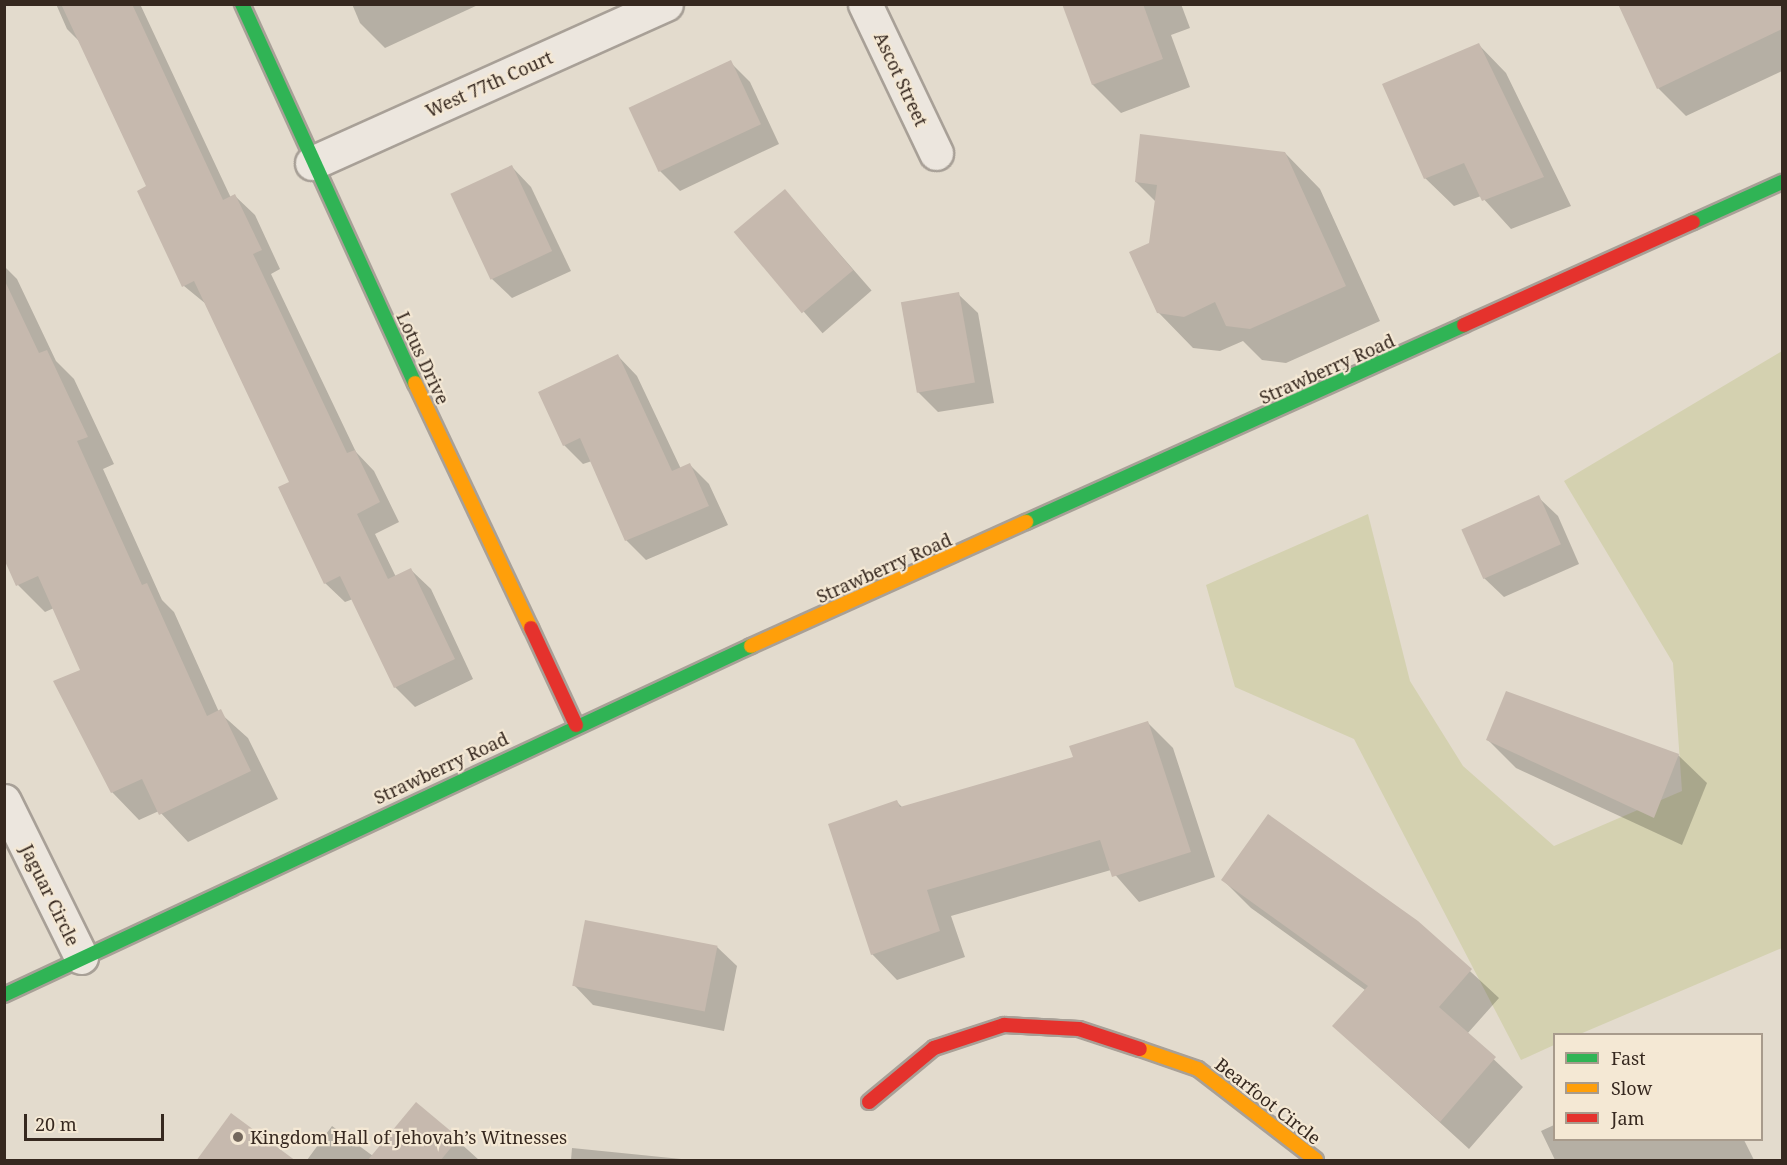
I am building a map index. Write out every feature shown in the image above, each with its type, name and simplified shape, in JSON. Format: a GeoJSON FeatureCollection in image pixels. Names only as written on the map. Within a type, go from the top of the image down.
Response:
{"type":"FeatureCollection","features":[{"type":"Feature","properties":{"kind":"street","name":"Lotus Drive"},"geometry":{"type":"LineString","coordinates":[[242,4],[312,163],[576,725]]}},
{"type":"Feature","properties":{"kind":"street","name":"West 77th Court"},"geometry":{"type":"LineString","coordinates":[[312,163],[666,4]]}},
{"type":"Feature","properties":{"kind":"street","name":"Ascot Street"},"geometry":{"type":"LineString","coordinates":[[865,4],[936,153]]}},
{"type":"Feature","properties":{"kind":"street","name":"Strawberry Road"},"geometry":{"type":"LineString","coordinates":[[4,995],[576,725],[1782,183]]}},
{"type":"Feature","properties":{"kind":"street","name":"Jaguar Circle"},"geometry":{"type":"LineString","coordinates":[[4,801],[81,957]]}},
{"type":"Feature","properties":{"kind":"street","name":"Bearfoot Circle"},"geometry":{"type":"LineString","coordinates":[[869,1102],[934,1048],[1004,1025],[1078,1029],[1198,1069],[1316,1161]]}},
{"type":"Feature","properties":{"kind":"shaded area"},"geometry":{"type":"Polygon","coordinates":[[[1782,351],[1782,948],[1582,1033],[1553,1033],[1553,1045],[1521,1060],[1354,739],[1235,687],[1206,585],[1368,514],[1410,681],[1463,766],[1554,846],[1682,791],[1673,663],[1564,481],[1782,351]]]}},
{"type":"Feature","properties":{"kind":"building"},"geometry":{"type":"Polygon","coordinates":[[[61,4],[132,4],[223,200],[235,194],[262,250],[253,254],[347,453],[355,450],[380,502],[357,514],[388,579],[411,568],[455,659],[394,688],[340,576],[324,584],[278,487],[289,482],[194,281],[182,287],[137,191],[146,186],[61,4]]]}},
{"type":"Feature","properties":{"kind":"building"},"geometry":{"type":"Polygon","coordinates":[[[1062,4],[1143,4],[1163,59],[1092,85],[1062,4]]]}},
{"type":"Feature","properties":{"kind":"building"},"geometry":{"type":"Polygon","coordinates":[[[1618,4],[1782,4],[1782,29],[1657,89],[1618,4]]]}},
{"type":"Feature","properties":{"kind":"building"},"geometry":{"type":"Polygon","coordinates":[[[1479,43],[1544,177],[1482,201],[1464,163],[1424,179],[1382,84],[1479,43]]]}},
{"type":"Feature","properties":{"kind":"building"},"geometry":{"type":"Polygon","coordinates":[[[731,60],[761,124],[659,172],[629,108],[731,60]]]}},
{"type":"Feature","properties":{"kind":"building"},"geometry":{"type":"Polygon","coordinates":[[[1140,134],[1285,152],[1346,286],[1250,329],[1226,326],[1215,302],[1184,317],[1157,313],[1129,252],[1149,243],[1157,185],[1135,182],[1140,134]]]}},
{"type":"Feature","properties":{"kind":"building"},"geometry":{"type":"Polygon","coordinates":[[[512,165],[552,251],[491,280],[450,194],[512,165]]]}},
{"type":"Feature","properties":{"kind":"building"},"geometry":{"type":"Polygon","coordinates":[[[785,189],[853,270],[802,313],[734,232],[785,189]]]}},
{"type":"Feature","properties":{"kind":"building"},"geometry":{"type":"Polygon","coordinates":[[[4,279],[39,353],[47,350],[88,437],[77,441],[142,585],[147,583],[207,716],[221,709],[251,771],[159,815],[142,779],[111,793],[53,681],[80,670],[38,576],[16,586],[4,559],[4,279]]]}},
{"type":"Feature","properties":{"kind":"building"},"geometry":{"type":"Polygon","coordinates":[[[959,292],[975,383],[917,393],[901,302],[959,292]]]}},
{"type":"Feature","properties":{"kind":"building"},"geometry":{"type":"Polygon","coordinates":[[[618,354],[672,471],[690,463],[709,506],[625,541],[580,438],[563,446],[538,392],[618,354]]]}},
{"type":"Feature","properties":{"kind":"building"},"geometry":{"type":"Polygon","coordinates":[[[1539,495],[1561,544],[1483,579],[1461,530],[1539,495]]]}},
{"type":"Feature","properties":{"kind":"building"},"geometry":{"type":"Polygon","coordinates":[[[1506,691],[1679,754],[1654,818],[1486,740],[1506,691]]]}},
{"type":"Feature","properties":{"kind":"building"},"geometry":{"type":"Polygon","coordinates":[[[1148,721],[1191,852],[1112,877],[1100,840],[927,890],[940,931],[871,955],[828,824],[897,800],[900,807],[1073,757],[1069,746],[1148,721]]]}},
{"type":"Feature","properties":{"kind":"building"},"geometry":{"type":"Polygon","coordinates":[[[1268,814],[1418,921],[1472,969],[1439,1007],[1496,1057],[1440,1122],[1332,1026],[1368,986],[1221,880],[1268,814]]]}},
{"type":"Feature","properties":{"kind":"building"},"geometry":{"type":"Polygon","coordinates":[[[585,920],[718,946],[705,1012],[572,986],[585,920]]]}},
{"type":"Feature","properties":{"kind":"building"},"geometry":{"type":"Polygon","coordinates":[[[416,1102],[459,1138],[440,1161],[367,1161],[416,1102]]]}},
{"type":"Feature","properties":{"kind":"building","name":"Kingdom Hall of Jehovah’s Witnesses"},"geometry":{"type":"Polygon","coordinates":[[[231,1113],[296,1161],[196,1161],[231,1113]]]}},
{"type":"Feature","properties":{"kind":"traffic: fast"},"geometry":{"type":"LineString","coordinates":[[242,4],[415,383]]}},
{"type":"Feature","properties":{"kind":"traffic: fast"},"geometry":{"type":"LineString","coordinates":[[1693,222],[1782,182]]}},
{"type":"Feature","properties":{"kind":"traffic: fast"},"geometry":{"type":"LineString","coordinates":[[1026,522],[1464,325]]}},
{"type":"Feature","properties":{"kind":"traffic: fast"},"geometry":{"type":"LineString","coordinates":[[4,995],[751,646]]}},
{"type":"Feature","properties":{"kind":"traffic: slow"},"geometry":{"type":"LineString","coordinates":[[415,383],[531,628]]}},
{"type":"Feature","properties":{"kind":"traffic: slow"},"geometry":{"type":"LineString","coordinates":[[751,646],[1026,522]]}},
{"type":"Feature","properties":{"kind":"traffic: slow"},"geometry":{"type":"LineString","coordinates":[[1140,1049],[1198,1069],[1316,1160]]}},
{"type":"Feature","properties":{"kind":"traffic: jam"},"geometry":{"type":"LineString","coordinates":[[1464,325],[1693,222]]}},
{"type":"Feature","properties":{"kind":"traffic: jam"},"geometry":{"type":"LineString","coordinates":[[531,628],[576,725]]}},
{"type":"Feature","properties":{"kind":"traffic: jam"},"geometry":{"type":"LineString","coordinates":[[869,1102],[934,1048],[1004,1025],[1079,1029],[1140,1049]]}},
{"type":"Feature","properties":{"kind":"place","name":"Kingdom Hall of Jehovah’s Witnesses"},"geometry":{"type":"Point","coordinates":[238,1137]}}]}
